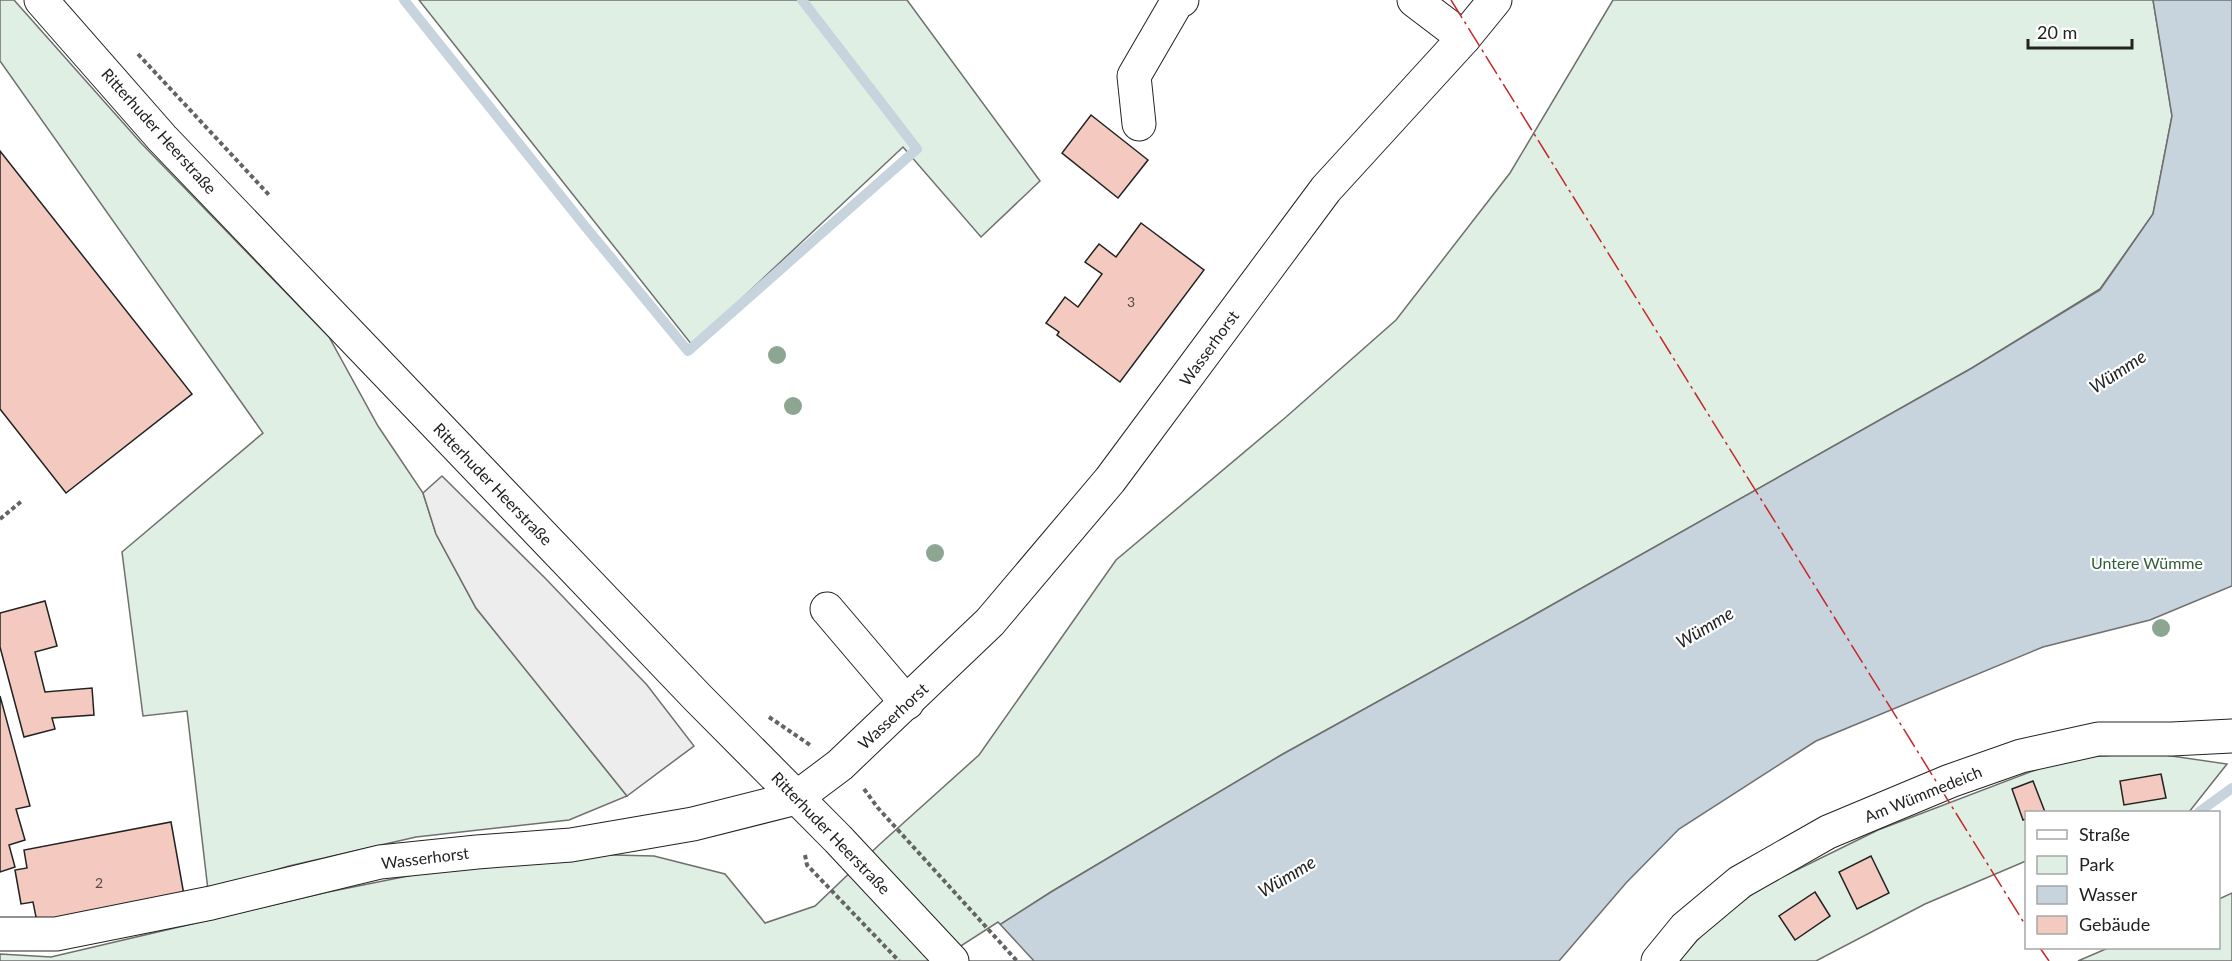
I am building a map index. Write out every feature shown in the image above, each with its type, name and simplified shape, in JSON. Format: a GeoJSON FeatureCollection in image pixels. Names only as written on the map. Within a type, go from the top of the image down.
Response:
{"type":"FeatureCollection","features":[{"type":"Feature","properties":{"kind":"street","name":"Ritterhuder Heerstraße"},"geometry":{"type":"LineString","coordinates":[[41,0],[162,138],[683,682],[838,838],[952,961]]}},
{"type":"Feature","properties":{"kind":"street"},"geometry":{"type":"LineString","coordinates":[[1140,124],[1134,76],[1177,2],[1182,0]]}},
{"type":"Feature","properties":{"kind":"street"},"geometry":{"type":"LineString","coordinates":[[1414,0],[1464,38]]}},
{"type":"Feature","properties":{"kind":"street","name":"Wasserhorst"},"geometry":{"type":"LineString","coordinates":[[0,934],[56,934],[211,903],[380,862],[571,845],[693,824],[796,798],[840,765],[990,622],[1110,480],[1326,189],[1464,38],[1495,0]]}},
{"type":"Feature","properties":{"kind":"street"},"geometry":{"type":"LineString","coordinates":[[827,609],[907,703]]}},
{"type":"Feature","properties":{"kind":"street","name":"Am Wümmedeich"},"geometry":{"type":"LineString","coordinates":[[1658,961],[1685,928],[1740,882],[1828,832],[1950,781],[2021,756],[2098,739],[2172,740],[2232,736]]}},
{"type":"Feature","properties":{"kind":"path"},"geometry":{"type":"LineString","coordinates":[[132,48],[271,198]]}},
{"type":"Feature","properties":{"kind":"path"},"geometry":{"type":"LineString","coordinates":[[0,519],[23,500]]}},
{"type":"Feature","properties":{"kind":"path"},"geometry":{"type":"LineString","coordinates":[[768,717],[840,765]]}},
{"type":"Feature","properties":{"kind":"path"},"geometry":{"type":"LineString","coordinates":[[878,808],[1017,961]]}},
{"type":"Feature","properties":{"kind":"path"},"geometry":{"type":"LineString","coordinates":[[807,865],[899,961]]}},
{"type":"Feature","properties":{"kind":"green space"},"geometry":{"type":"Polygon","coordinates":[[[0,0],[14,0],[141,143],[329,337],[378,426],[423,493],[436,534],[476,608],[627,796],[569,820],[416,837],[289,866],[208,890],[187,711],[143,716],[122,552],[263,433],[0,61],[0,0]]]}},
{"type":"Feature","properties":{"kind":"green space"},"geometry":{"type":"Polygon","coordinates":[[[419,0],[907,0],[1040,181],[981,237],[903,147],[692,345],[419,0]]]}},
{"type":"Feature","properties":{"kind":"green space"},"geometry":{"type":"Polygon","coordinates":[[[1613,0],[2153,0],[2172,116],[2153,214],[2100,289],[1972,368],[1283,754],[1051,892],[943,961],[0,961],[0,954],[51,957],[328,892],[458,866],[573,854],[654,856],[725,874],[765,923],[815,906],[979,755],[1116,560],[1286,417],[1396,320],[1510,173],[1613,0]]]}},
{"type":"Feature","properties":{"kind":"green space"},"geometry":{"type":"Polygon","coordinates":[[[2151,753],[2227,764],[2190,811],[2025,811],[2025,861],[1925,904],[1816,961],[1679,961],[1706,930],[1760,888],[1878,830],[2067,758],[2151,753]]]}},
{"type":"Feature","properties":{"kind":"green space"},"geometry":{"type":"Polygon","coordinates":[[[2232,893],[2232,961],[2078,961],[2106,949],[2220,949],[2220,899],[2232,893]]]}},
{"type":"Feature","properties":{"kind":"shaded area"},"geometry":{"type":"Polygon","coordinates":[[[442,476],[546,579],[647,685],[694,746],[627,796],[476,608],[436,534],[423,493],[442,476]]]}},
{"type":"Feature","properties":{"kind":"water","name":"Wümme"},"geometry":{"type":"Polygon","coordinates":[[[2153,0],[2232,0],[2232,586],[2150,620],[2043,647],[1816,741],[1679,829],[1626,883],[1559,961],[943,961],[1051,892],[1283,754],[1972,368],[2100,290],[2153,214],[2172,116],[2153,0]]]}},
{"type":"Feature","properties":{"kind":"pier"},"geometry":{"type":"Polygon","coordinates":[[[998,922],[1034,961],[940,961],[942,958],[998,922]]]}},
{"type":"Feature","properties":{"kind":"building"},"geometry":{"type":"Polygon","coordinates":[[[1091,115],[1148,160],[1118,198],[1062,153],[1091,115]]]}},
{"type":"Feature","properties":{"kind":"building"},"geometry":{"type":"Polygon","coordinates":[[[0,151],[192,394],[66,493],[0,409],[0,151]]]}},
{"type":"Feature","properties":{"kind":"building"},"geometry":{"type":"Polygon","coordinates":[[[1141,223],[1204,270],[1120,382],[1057,335],[1059,332],[1046,323],[1065,297],[1078,307],[1102,274],[1085,262],[1099,244],[1116,257],[1141,223]]]}},
{"type":"Feature","properties":{"kind":"building"},"geometry":{"type":"Polygon","coordinates":[[[45,601],[57,646],[35,652],[45,692],[92,688],[94,715],[52,718],[55,729],[24,737],[0,647],[0,613],[45,601]]]}},
{"type":"Feature","properties":{"kind":"building"},"geometry":{"type":"Polygon","coordinates":[[[0,696],[30,806],[16,809],[25,840],[9,845],[15,867],[0,872],[0,696]]]}},
{"type":"Feature","properties":{"kind":"building"},"geometry":{"type":"Polygon","coordinates":[[[2161,774],[2166,798],[2124,805],[2120,781],[2161,774]]]}},
{"type":"Feature","properties":{"kind":"building"},"geometry":{"type":"Polygon","coordinates":[[[2033,781],[2045,811],[2025,811],[2025,819],[2023,820],[2012,789],[2033,781]]]}},
{"type":"Feature","properties":{"kind":"building"},"geometry":{"type":"Polygon","coordinates":[[[171,822],[184,895],[37,922],[33,902],[21,904],[15,870],[27,868],[24,850],[171,822]]]}},
{"type":"Feature","properties":{"kind":"building"},"geometry":{"type":"Polygon","coordinates":[[[1871,856],[1889,893],[1857,909],[1839,872],[1871,856]]]}},
{"type":"Feature","properties":{"kind":"building"},"geometry":{"type":"Polygon","coordinates":[[[1815,892],[1830,916],[1795,940],[1779,916],[1815,892]]]}},
{"type":"Feature","properties":{"kind":"waterway"},"geometry":{"type":"LineString","coordinates":[[404,0],[688,351],[917,149],[802,0]]}},
{"type":"Feature","properties":{"kind":"waterway"},"geometry":{"type":"LineString","coordinates":[[2200,811],[2232,788]]}},
{"type":"Feature","properties":{"kind":"power"},"geometry":{"type":"LineString","coordinates":[[1451,0],[2025,924]]}},
{"type":"Feature","properties":{"kind":"power"},"geometry":{"type":"LineString","coordinates":[[2041,949],[2049,961]]}},
{"type":"Feature","properties":{"kind":"park label","name":"Untere Wümme"},"geometry":{"type":"Point","coordinates":[2147,563]}}]}
